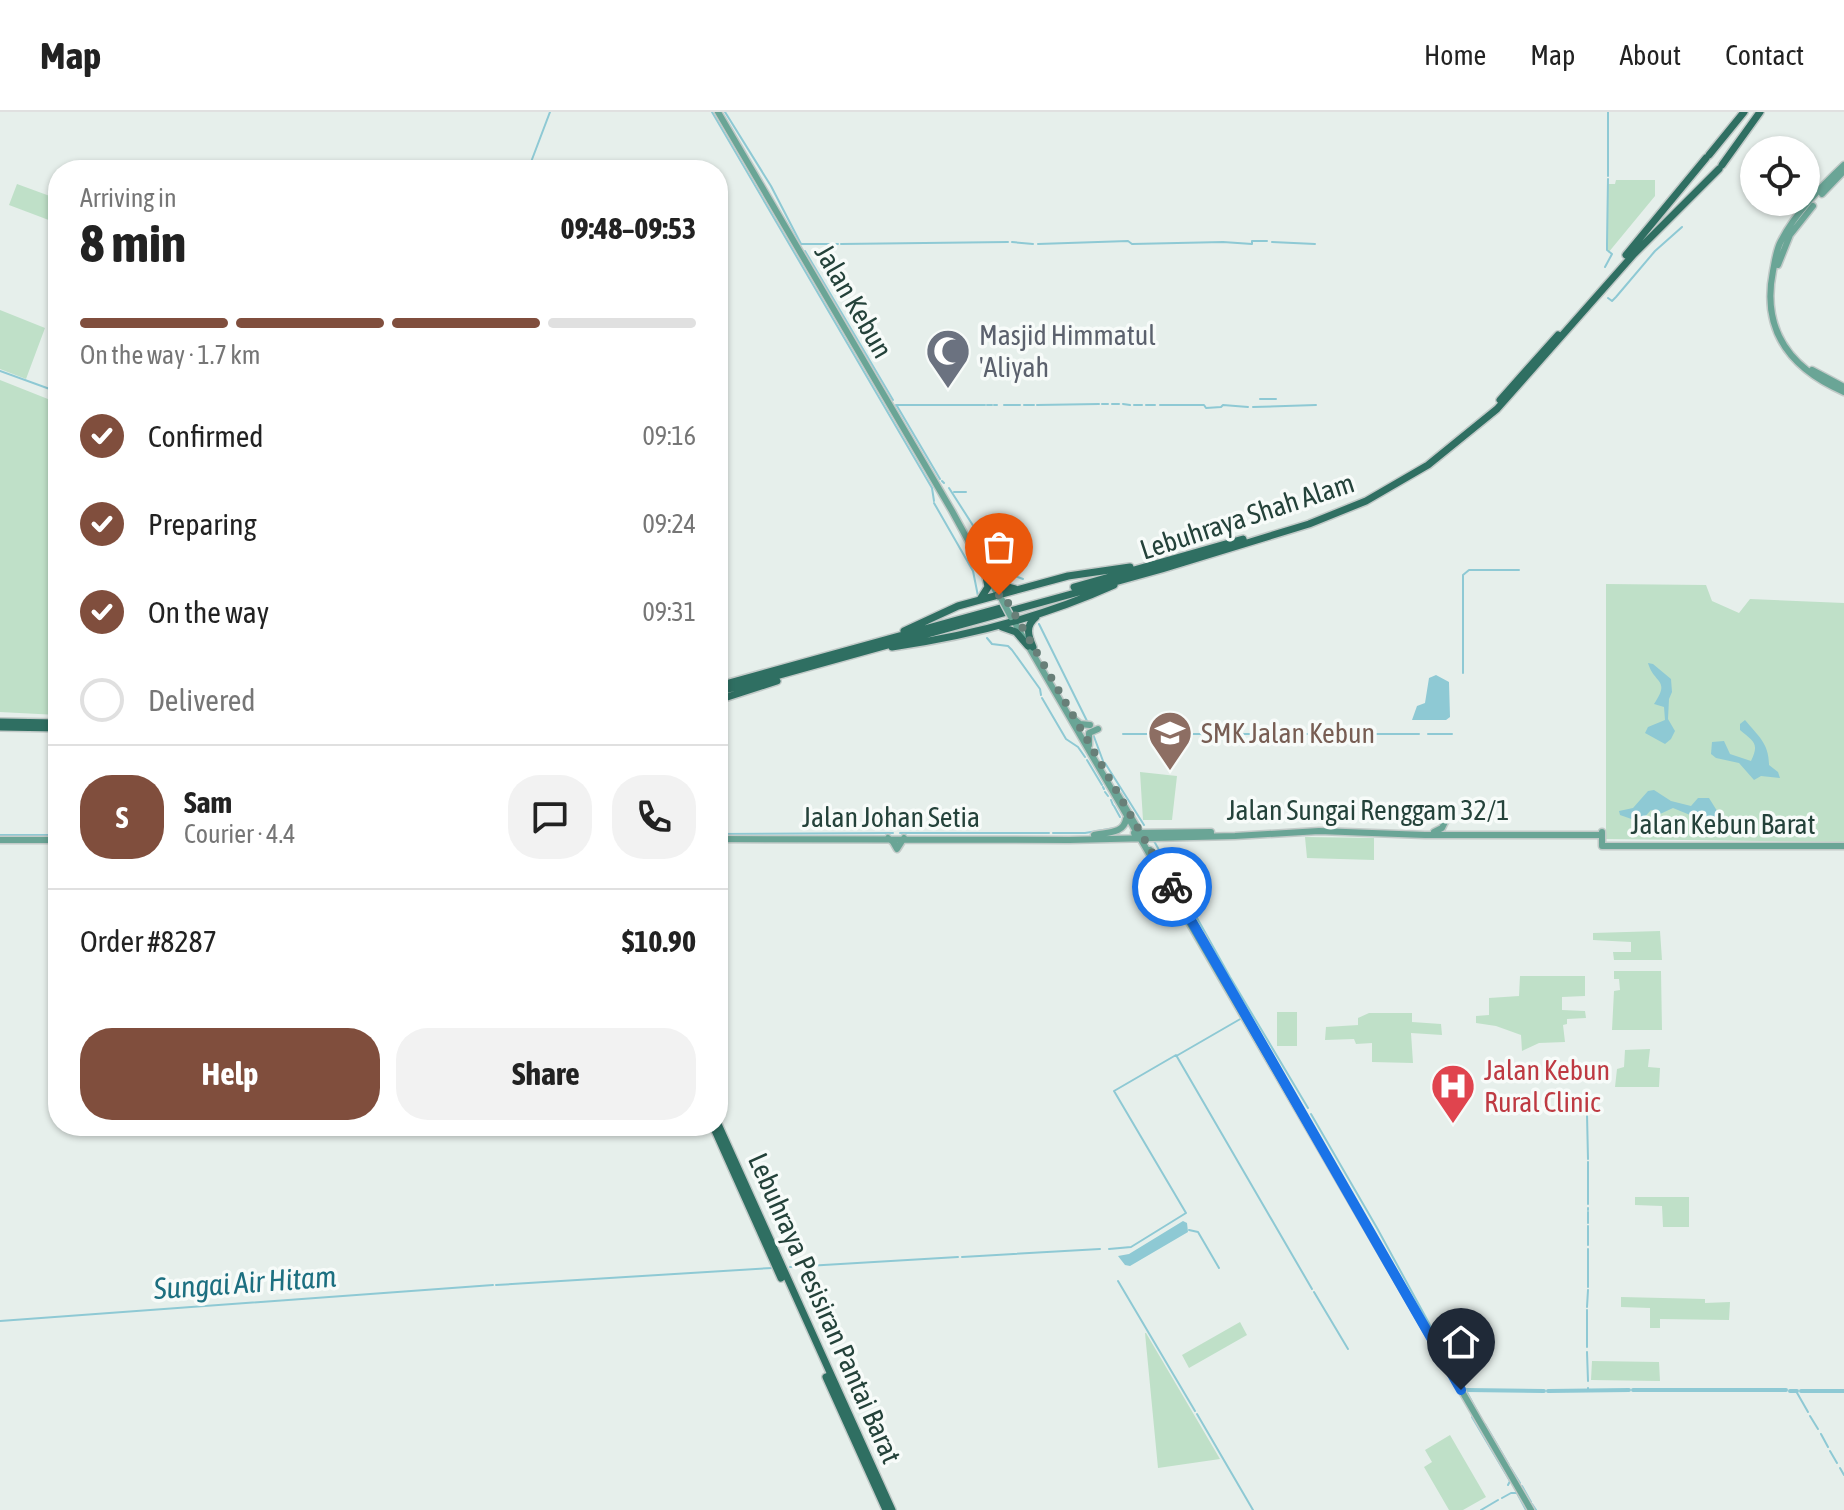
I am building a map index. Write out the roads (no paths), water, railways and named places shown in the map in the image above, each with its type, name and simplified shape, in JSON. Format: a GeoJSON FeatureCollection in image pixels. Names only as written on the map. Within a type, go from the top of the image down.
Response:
{"type":"FeatureCollection","features":[{"type":"Feature","properties":{"kind":"highway","name":"Lebuhraya Shah Alam"},"geometry":{"type":"LineString","coordinates":[[728,681],[1286,527],[1327,513],[1395,480],[1439,452],[1494,406],[1530,368],[1744,112]]}},
{"type":"Feature","properties":{"kind":"highway","name":"Lebuhraya Shah Alam"},"geometry":{"type":"LineString","coordinates":[[728,689],[1162,569],[1329,517],[1397,484],[1442,455],[1504,402],[1634,254],[1720,167],[1760,112]]}},
{"type":"Feature","properties":{"kind":"highway"},"geometry":{"type":"LineString","coordinates":[[865,645],[942,612],[1002,597],[1020,589],[1068,576],[1166,560]]}},
{"type":"Feature","properties":{"kind":"highway"},"geometry":{"type":"LineString","coordinates":[[1030,646],[1028,634],[1032,619],[1162,569]]}},
{"type":"Feature","properties":{"kind":"highway"},"geometry":{"type":"LineString","coordinates":[[988,573],[1004,586],[1020,589]]}},
{"type":"Feature","properties":{"kind":"highway"},"geometry":{"type":"LineString","coordinates":[[975,602],[983,597],[988,587],[988,573]]}},
{"type":"Feature","properties":{"kind":"highway"},"geometry":{"type":"LineString","coordinates":[[728,697],[845,657],[952,638],[996,627],[1014,618],[1041,614]]}},
{"type":"Feature","properties":{"kind":"highway"},"geometry":{"type":"LineString","coordinates":[[996,627],[1016,632],[1030,646]]}},
{"type":"Feature","properties":{"kind":"highway"},"geometry":{"type":"LineString","coordinates":[[0,724],[48,725]]}},
{"type":"Feature","properties":{"kind":"highway","name":"Lebuhraya Pesisiran Pantai Barat"},"geometry":{"type":"LineString","coordinates":[[721,1136],[886,1510]]}},
{"type":"Feature","properties":{"kind":"highway","name":"Lebuhraya Pesisiran Pantai Barat"},"geometry":{"type":"LineString","coordinates":[[721,1136],[892,1510]]}},
{"type":"Feature","properties":{"kind":"main road","name":"Jalan Kebun"},"geometry":{"type":"LineString","coordinates":[[718,112],[1138,835]]}},
{"type":"Feature","properties":{"kind":"main road"},"geometry":{"type":"LineString","coordinates":[[1820,191],[1844,168]]}},
{"type":"Feature","properties":{"kind":"main road"},"geometry":{"type":"LineString","coordinates":[[1798,361],[1783,339],[1774,314],[1773,291],[1778,264],[1790,235],[1844,168]]}},
{"type":"Feature","properties":{"kind":"main road"},"geometry":{"type":"LineString","coordinates":[[1798,216],[1778,248],[1770,292],[1773,320],[1779,337],[1798,361],[1825,382],[1842,389]]}},
{"type":"Feature","properties":{"kind":"main road"},"geometry":{"type":"LineString","coordinates":[[1773,320],[1769,332],[1779,337]]}},
{"type":"Feature","properties":{"kind":"main road"},"geometry":{"type":"LineString","coordinates":[[1825,382],[1824,393],[1830,389],[1842,389]]}},
{"type":"Feature","properties":{"kind":"main road","name":"Jalan Kebun"},"geometry":{"type":"LineString","coordinates":[[1030,646],[1134,823],[1138,835]]}},
{"type":"Feature","properties":{"kind":"main road"},"geometry":{"type":"LineString","coordinates":[[1074,719],[1090,725]]}},
{"type":"Feature","properties":{"kind":"main road"},"geometry":{"type":"LineString","coordinates":[[1089,745],[1089,733],[1098,729]]}},
{"type":"Feature","properties":{"kind":"main road"},"geometry":{"type":"LineString","coordinates":[[1094,835],[1119,830],[1125,825],[1126,818]]}},
{"type":"Feature","properties":{"kind":"main road"},"geometry":{"type":"LineString","coordinates":[[1435,834],[1447,822],[1457,832]]}},
{"type":"Feature","properties":{"kind":"main road"},"geometry":{"type":"LineString","coordinates":[[1134,823],[1156,834],[1150,842],[1151,851]]}},
{"type":"Feature","properties":{"kind":"main road","name":"Jalan Sungai Renggam 32/1"},"geometry":{"type":"LineString","coordinates":[[1138,835],[1339,827],[1435,834],[1533,833]]}},
{"type":"Feature","properties":{"kind":"main road"},"geometry":{"type":"LineString","coordinates":[[897,831],[904,838],[897,849],[888,838],[897,831]]}},
{"type":"Feature","properties":{"kind":"main road","name":"Jalan Sungai Renggam 32/1"},"geometry":{"type":"LineString","coordinates":[[1435,834],[1568,834],[1600,831],[1602,846]]}},
{"type":"Feature","properties":{"kind":"main road"},"geometry":{"type":"LineString","coordinates":[[1138,835],[1151,851],[1531,1510]]}},
{"type":"Feature","properties":{"kind":"main road"},"geometry":{"type":"LineString","coordinates":[[1138,835],[1204,944]]}},
{"type":"Feature","properties":{"kind":"main road","name":"Jalan Johan Setia"},"geometry":{"type":"LineString","coordinates":[[1064,839],[1138,835]]}},
{"type":"Feature","properties":{"kind":"main road","name":"Jalan Johan Setia"},"geometry":{"type":"LineString","coordinates":[[904,838],[1064,839],[1138,835]]}},
{"type":"Feature","properties":{"kind":"main road","name":"Jalan Johan Setia"},"geometry":{"type":"LineString","coordinates":[[728,839],[888,838]]}},
{"type":"Feature","properties":{"kind":"main road"},"geometry":{"type":"LineString","coordinates":[[0,840],[48,840]]}},
{"type":"Feature","properties":{"kind":"main road","name":"Jalan Kebun Barat"},"geometry":{"type":"LineString","coordinates":[[1602,846],[1844,846]]}},
{"type":"Feature","properties":{"kind":"water"},"geometry":{"type":"Polygon","coordinates":[[[1648,663],[1671,679],[1668,719],[1675,731],[1665,744],[1645,733],[1648,727],[1665,720],[1664,707],[1654,704],[1661,690],[1660,682],[1648,663]]]}},
{"type":"Feature","properties":{"kind":"water"},"geometry":{"type":"Polygon","coordinates":[[[1436,675],[1449,682],[1450,717],[1446,720],[1412,720],[1417,706],[1425,703],[1429,678],[1436,675]]]}},
{"type":"Feature","properties":{"kind":"water"},"geometry":{"type":"Polygon","coordinates":[[[1745,720],[1762,740],[1769,765],[1780,778],[1761,776],[1754,780],[1739,763],[1711,754],[1712,742],[1724,741],[1730,754],[1751,761],[1754,743],[1740,730],[1740,724],[1745,720]]]}},
{"type":"Feature","properties":{"kind":"water"},"geometry":{"type":"Polygon","coordinates":[[[1654,790],[1671,801],[1691,806],[1698,798],[1709,798],[1719,814],[1732,819],[1733,824],[1729,828],[1705,828],[1695,817],[1673,808],[1660,814],[1651,810],[1640,822],[1620,815],[1619,811],[1633,808],[1648,791],[1654,790]]]}},
{"type":"Feature","properties":{"kind":"water"},"geometry":{"type":"Polygon","coordinates":[[[1183,1221],[1187,1223],[1188,1232],[1130,1266],[1125,1265],[1118,1256],[1129,1254],[1183,1221]]]}},
{"type":"Feature","properties":{"kind":"waterway"},"geometry":{"type":"LineString","coordinates":[[532,160],[550,112]]}},
{"type":"Feature","properties":{"kind":"waterway"},"geometry":{"type":"LineString","coordinates":[[712,112],[932,488],[934,501]]}},
{"type":"Feature","properties":{"kind":"waterway"},"geometry":{"type":"LineString","coordinates":[[725,112],[771,186],[801,244],[838,244]]}},
{"type":"Feature","properties":{"kind":"waterway"},"geometry":{"type":"LineString","coordinates":[[1608,112],[1608,176]]}},
{"type":"Feature","properties":{"kind":"waterway"},"geometry":{"type":"LineString","coordinates":[[1605,267],[1612,254],[1607,250],[1608,179]]}},
{"type":"Feature","properties":{"kind":"waterway"},"geometry":{"type":"LineString","coordinates":[[1608,298],[1612,301],[1655,251],[1682,227]]}},
{"type":"Feature","properties":{"kind":"waterway"},"geometry":{"type":"LineString","coordinates":[[1038,244],[1128,241],[1132,244],[1252,244],[1252,241],[1267,241]]}},
{"type":"Feature","properties":{"kind":"waterway"},"geometry":{"type":"LineString","coordinates":[[841,244],[1008,242]]}},
{"type":"Feature","properties":{"kind":"waterway"},"geometry":{"type":"LineString","coordinates":[[1012,242],[1033,244]]}},
{"type":"Feature","properties":{"kind":"waterway"},"geometry":{"type":"LineString","coordinates":[[1272,242],[1315,244]]}},
{"type":"Feature","properties":{"kind":"waterway"},"geometry":{"type":"LineString","coordinates":[[805,251],[893,400]]}},
{"type":"Feature","properties":{"kind":"waterway"},"geometry":{"type":"LineString","coordinates":[[0,371],[48,388]]}},
{"type":"Feature","properties":{"kind":"waterway"},"geometry":{"type":"LineString","coordinates":[[1260,399],[1276,399]]}},
{"type":"Feature","properties":{"kind":"waterway"},"geometry":{"type":"LineString","coordinates":[[1037,405],[1099,404]]}},
{"type":"Feature","properties":{"kind":"waterway"},"geometry":{"type":"LineString","coordinates":[[1102,404],[1108,404]]}},
{"type":"Feature","properties":{"kind":"waterway"},"geometry":{"type":"LineString","coordinates":[[1112,404],[1119,404]]}},
{"type":"Feature","properties":{"kind":"waterway"},"geometry":{"type":"LineString","coordinates":[[1123,404],[1130,405]]}},
{"type":"Feature","properties":{"kind":"waterway"},"geometry":{"type":"LineString","coordinates":[[896,405],[985,405]]}},
{"type":"Feature","properties":{"kind":"waterway"},"geometry":{"type":"LineString","coordinates":[[987,405],[992,405]]}},
{"type":"Feature","properties":{"kind":"waterway"},"geometry":{"type":"LineString","coordinates":[[1004,405],[1020,405]]}},
{"type":"Feature","properties":{"kind":"waterway"},"geometry":{"type":"LineString","coordinates":[[1024,405],[1034,405]]}},
{"type":"Feature","properties":{"kind":"waterway"},"geometry":{"type":"LineString","coordinates":[[1134,405],[1142,405]]}},
{"type":"Feature","properties":{"kind":"waterway"},"geometry":{"type":"LineString","coordinates":[[1146,405],[1155,405]]}},
{"type":"Feature","properties":{"kind":"waterway"},"geometry":{"type":"LineString","coordinates":[[1160,405],[1248,407]]}},
{"type":"Feature","properties":{"kind":"waterway"},"geometry":{"type":"LineString","coordinates":[[1253,407],[1316,405]]}},
{"type":"Feature","properties":{"kind":"waterway"},"geometry":{"type":"LineString","coordinates":[[897,406],[940,479]]}},
{"type":"Feature","properties":{"kind":"waterway"},"geometry":{"type":"LineString","coordinates":[[949,488],[999,566],[1023,579]]}},
{"type":"Feature","properties":{"kind":"waterway"},"geometry":{"type":"LineString","coordinates":[[954,492],[966,492]]}},
{"type":"Feature","properties":{"kind":"waterway"},"geometry":{"type":"LineString","coordinates":[[934,503],[973,571],[978,596]]}},
{"type":"Feature","properties":{"kind":"waterway"},"geometry":{"type":"LineString","coordinates":[[1463,673],[1463,575],[1469,570],[1519,570]]}},
{"type":"Feature","properties":{"kind":"waterway"},"geometry":{"type":"LineString","coordinates":[[1039,624],[1087,721]]}},
{"type":"Feature","properties":{"kind":"waterway"},"geometry":{"type":"LineString","coordinates":[[987,638],[992,644],[1008,646],[1012,650],[1040,689],[1041,695]]}},
{"type":"Feature","properties":{"kind":"waterway"},"geometry":{"type":"LineString","coordinates":[[1042,698],[1066,739],[1078,747],[1085,757]]}},
{"type":"Feature","properties":{"kind":"waterway"},"geometry":{"type":"LineString","coordinates":[[1093,734],[1103,761]]}},
{"type":"Feature","properties":{"kind":"waterway"},"geometry":{"type":"LineString","coordinates":[[1123,734],[1340,734]]}},
{"type":"Feature","properties":{"kind":"waterway"},"geometry":{"type":"LineString","coordinates":[[1347,734],[1419,734]]}},
{"type":"Feature","properties":{"kind":"waterway"},"geometry":{"type":"LineString","coordinates":[[1428,734],[1452,734]]}},
{"type":"Feature","properties":{"kind":"waterway"},"geometry":{"type":"LineString","coordinates":[[1087,760],[1102,785]]}},
{"type":"Feature","properties":{"kind":"waterway"},"geometry":{"type":"LineString","coordinates":[[1105,763],[1144,825]]}},
{"type":"Feature","properties":{"kind":"waterway"},"geometry":{"type":"LineString","coordinates":[[1105,792],[1108,796]]}},
{"type":"Feature","properties":{"kind":"waterway"},"geometry":{"type":"LineString","coordinates":[[1111,800],[1113,805]]}},
{"type":"Feature","properties":{"kind":"waterway"},"geometry":{"type":"LineString","coordinates":[[1114,806],[1120,817]]}},
{"type":"Feature","properties":{"kind":"waterway"},"geometry":{"type":"LineString","coordinates":[[1053,833],[1085,833],[1115,828]]}},
{"type":"Feature","properties":{"kind":"waterway"},"geometry":{"type":"LineString","coordinates":[[728,834],[893,833]]}},
{"type":"Feature","properties":{"kind":"waterway"},"geometry":{"type":"LineString","coordinates":[[900,833],[1049,833]]}},
{"type":"Feature","properties":{"kind":"waterway"},"geometry":{"type":"LineString","coordinates":[[0,835],[48,835]]}},
{"type":"Feature","properties":{"kind":"waterway"},"geometry":{"type":"LineString","coordinates":[[1154,841],[1308,1108]]}},
{"type":"Feature","properties":{"kind":"waterway"},"geometry":{"type":"LineString","coordinates":[[1178,1055],[1242,1018]]}},
{"type":"Feature","properties":{"kind":"waterway"},"geometry":{"type":"LineString","coordinates":[[1109,1249],[1131,1247],[1186,1213],[1114,1091],[1176,1055],[1312,1289]]}},
{"type":"Feature","properties":{"kind":"waterway"},"geometry":{"type":"LineString","coordinates":[[1311,1114],[1460,1380]]}},
{"type":"Feature","properties":{"kind":"waterway"},"geometry":{"type":"LineString","coordinates":[[1587,1114],[1588,1159]]}},
{"type":"Feature","properties":{"kind":"waterway"},"geometry":{"type":"LineString","coordinates":[[1588,1162],[1588,1204]]}},
{"type":"Feature","properties":{"kind":"waterway"},"geometry":{"type":"LineString","coordinates":[[1588,1212],[1588,1223]]}},
{"type":"Feature","properties":{"kind":"waterway"},"geometry":{"type":"LineString","coordinates":[[1588,1226],[1588,1245]]}},
{"type":"Feature","properties":{"kind":"waterway"},"geometry":{"type":"LineString","coordinates":[[1189,1230],[1198,1232],[1219,1268]]}},
{"type":"Feature","properties":{"kind":"waterway"},"geometry":{"type":"LineString","coordinates":[[962,1257],[1100,1249]]}},
{"type":"Feature","properties":{"kind":"waterway"},"geometry":{"type":"LineString","coordinates":[[1588,1249],[1588,1287]]}},
{"type":"Feature","properties":{"kind":"waterway"},"geometry":{"type":"LineString","coordinates":[[790,1267],[958,1257]]}},
{"type":"Feature","properties":{"kind":"waterway"},"geometry":{"type":"LineString","coordinates":[[496,1285],[772,1268]]}},
{"type":"Feature","properties":{"kind":"waterway"},"geometry":{"type":"LineString","coordinates":[[1118,1281],[1195,1411]]}},
{"type":"Feature","properties":{"kind":"waterway","name":"Sungai Air Hitam"},"geometry":{"type":"LineString","coordinates":[[0,1321],[493,1285]]}},
{"type":"Feature","properties":{"kind":"waterway"},"geometry":{"type":"LineString","coordinates":[[1587,1307],[1588,1290]]}},
{"type":"Feature","properties":{"kind":"waterway"},"geometry":{"type":"LineString","coordinates":[[1314,1292],[1348,1349]]}},
{"type":"Feature","properties":{"kind":"waterway"},"geometry":{"type":"LineString","coordinates":[[1587,1310],[1587,1347]]}},
{"type":"Feature","properties":{"kind":"waterway"},"geometry":{"type":"LineString","coordinates":[[1587,1352],[1588,1381]]}},
{"type":"Feature","properties":{"kind":"waterway"},"geometry":{"type":"LineString","coordinates":[[1463,1385],[1483,1422]]}},
{"type":"Feature","properties":{"kind":"waterway"},"geometry":{"type":"LineString","coordinates":[[1466,1390],[1544,1391]]}},
{"type":"Feature","properties":{"kind":"waterway"},"geometry":{"type":"LineString","coordinates":[[1548,1391],[1629,1390]]}},
{"type":"Feature","properties":{"kind":"waterway"},"geometry":{"type":"LineString","coordinates":[[1633,1390],[1786,1390]]}},
{"type":"Feature","properties":{"kind":"waterway"},"geometry":{"type":"LineString","coordinates":[[1790,1391],[1797,1391]]}},
{"type":"Feature","properties":{"kind":"waterway"},"geometry":{"type":"LineString","coordinates":[[1796,1391],[1808,1412]]}},
{"type":"Feature","properties":{"kind":"waterway"},"geometry":{"type":"LineString","coordinates":[[1801,1391],[1844,1391]]}},
{"type":"Feature","properties":{"kind":"waterway"},"geometry":{"type":"LineString","coordinates":[[1197,1414],[1253,1510]]}},
{"type":"Feature","properties":{"kind":"waterway"},"geometry":{"type":"LineString","coordinates":[[1810,1416],[1818,1429]]}},
{"type":"Feature","properties":{"kind":"waterway"},"geometry":{"type":"LineString","coordinates":[[1472,1417],[1510,1481],[1508,1485]]}},
{"type":"Feature","properties":{"kind":"waterway"},"geometry":{"type":"LineString","coordinates":[[1485,1424],[1509,1465]]}},
{"type":"Feature","properties":{"kind":"waterway"},"geometry":{"type":"LineString","coordinates":[[1821,1434],[1828,1447]]}},
{"type":"Feature","properties":{"kind":"waterway"},"geometry":{"type":"LineString","coordinates":[[1830,1451],[1837,1463]]}},
{"type":"Feature","properties":{"kind":"waterway"},"geometry":{"type":"LineString","coordinates":[[1510,1467],[1520,1483]]}},
{"type":"Feature","properties":{"kind":"waterway"},"geometry":{"type":"LineString","coordinates":[[1840,1468],[1844,1475]]}},
{"type":"Feature","properties":{"kind":"waterway"},"geometry":{"type":"LineString","coordinates":[[1522,1486],[1531,1502]]}},
{"type":"Feature","properties":{"kind":"waterway"},"geometry":{"type":"LineString","coordinates":[[1502,1498],[1517,1493],[1526,1510]]}},
{"type":"Feature","properties":{"kind":"waterway"},"geometry":{"type":"LineString","coordinates":[[1481,1510],[1498,1500]]}},
{"type":"Feature","properties":{"kind":"waterway"},"geometry":{"type":"LineString","coordinates":[[1532,1504],[1536,1510]]}},
{"type":"Feature","properties":{"kind":"place","name":"Masjid Himmatul 'Aliyah"},"geometry":{"type":"Point","coordinates":[948,390]}},
{"type":"Feature","properties":{"kind":"place","name":"SMK Jalan Kebun"},"geometry":{"type":"Point","coordinates":[1170,772]}},
{"type":"Feature","properties":{"kind":"place","name":"Jalan Kebun Rural Clinic"},"geometry":{"type":"Point","coordinates":[1453,1125]}}]}
